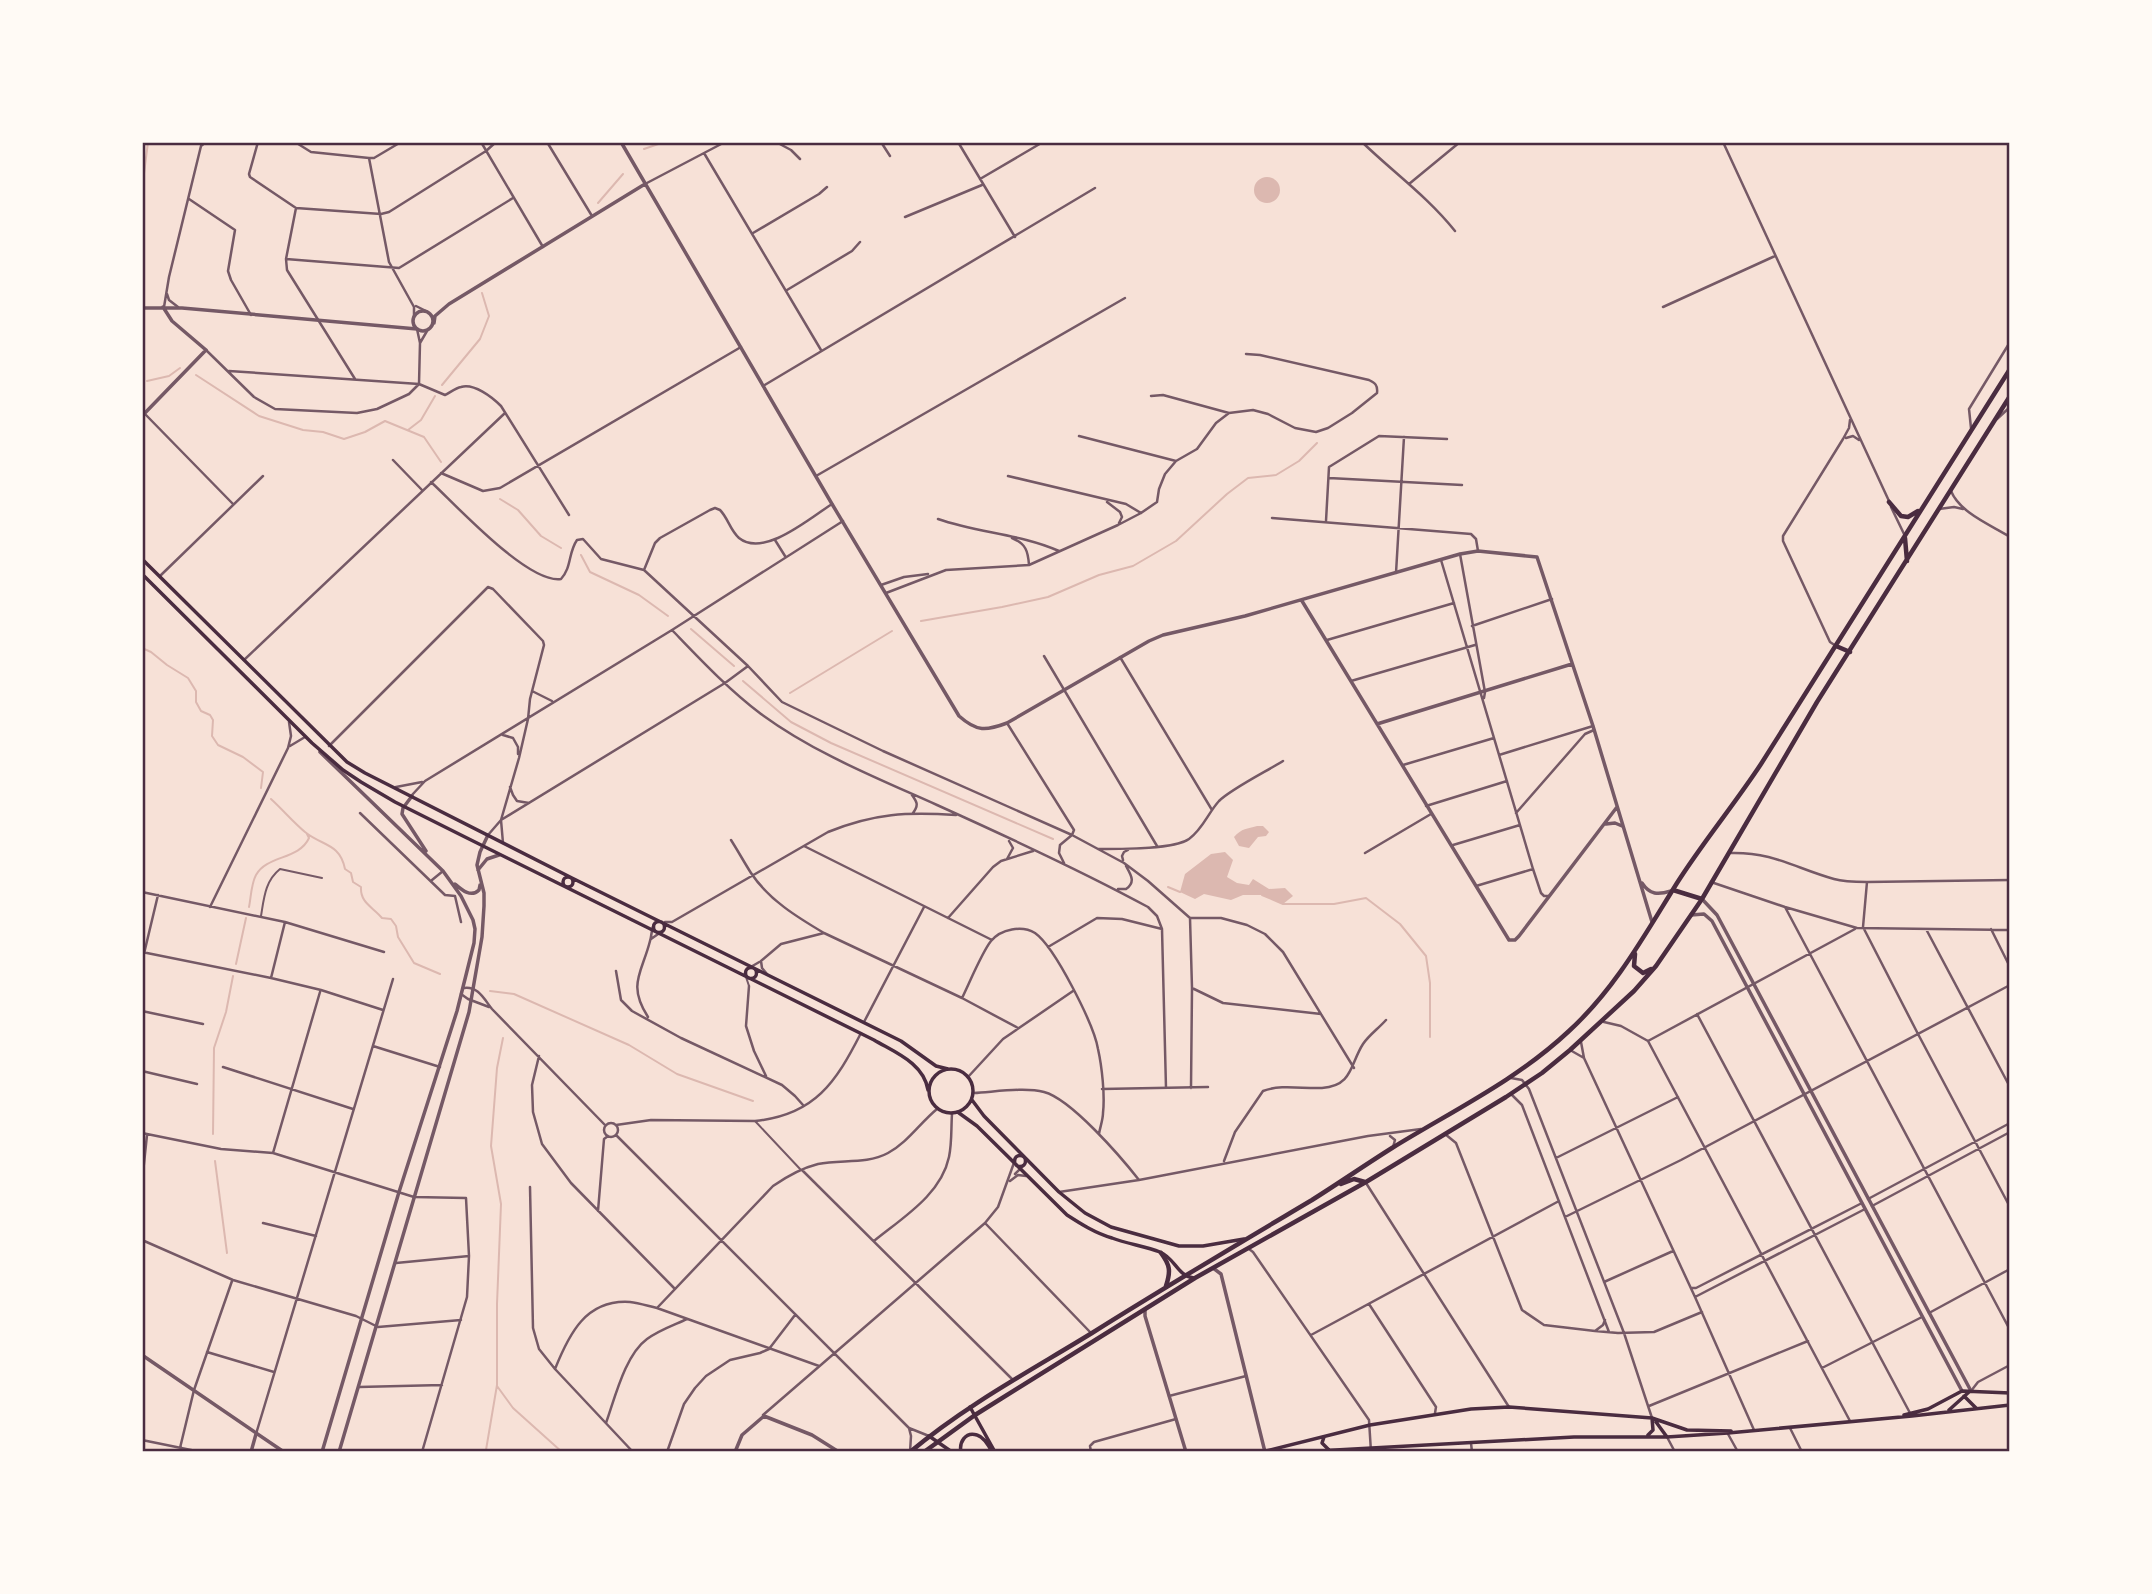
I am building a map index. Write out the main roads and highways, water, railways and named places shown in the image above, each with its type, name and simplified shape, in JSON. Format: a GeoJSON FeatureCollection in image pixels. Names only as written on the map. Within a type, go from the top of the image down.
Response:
{"type":"FeatureCollection","features":[{"type":"Feature","properties":{"kind":"main road"},"geometry":{"type":"LineString","coordinates":[[910,1452],[970,1407],[1013,1380],[1506,1079],[1544,1052],[1590,1011],[1606,993],[1673,890],[1737,801],[2010,369]]}},
{"type":"Feature","properties":{"kind":"main road"},"geometry":{"type":"LineString","coordinates":[[924,1452],[975,1415],[1195,1278],[1366,1182],[1525,1084],[1570,1050],[1634,991],[1656,965],[1702,899],[1817,702],[2010,396]]}},
{"type":"Feature","properties":{"kind":"main road"},"geometry":{"type":"LineString","coordinates":[[1957,454],[1970,461]]}},
{"type":"Feature","properties":{"kind":"main road"},"geometry":{"type":"LineString","coordinates":[[1950,465],[1956,466],[1960,475]]}},
{"type":"Feature","properties":{"kind":"main road"},"geometry":{"type":"LineString","coordinates":[[1889,502],[1898,515],[1904,517],[1910,517],[1922,509]]}},
{"type":"Feature","properties":{"kind":"main road"},"geometry":{"type":"LineString","coordinates":[[1905,537],[1907,562]]}},
{"type":"Feature","properties":{"kind":"main road"},"geometry":{"type":"LineString","coordinates":[[142,559],[347,762],[571,878],[901,1041],[936,1066],[960,1071],[974,1087],[972,1100],[967,1108],[952,1114],[937,1109],[929,1097],[926,1079],[915,1066],[861,1033],[482,846],[377,792],[343,770],[312,743],[142,574]]}},
{"type":"Feature","properties":{"kind":"main road"},"geometry":{"type":"LineString","coordinates":[[1836,646],[1850,652]]}},
{"type":"Feature","properties":{"kind":"main road"},"geometry":{"type":"LineString","coordinates":[[566,886],[573,883],[571,878]]}},
{"type":"Feature","properties":{"kind":"main road"},"geometry":{"type":"LineString","coordinates":[[1673,890],[1702,899]]}},
{"type":"Feature","properties":{"kind":"main road"},"geometry":{"type":"LineString","coordinates":[[657,932],[653,928],[654,924],[662,922]]}},
{"type":"Feature","properties":{"kind":"main road"},"geometry":{"type":"LineString","coordinates":[[657,932],[664,928],[662,922]]}},
{"type":"Feature","properties":{"kind":"main road"},"geometry":{"type":"LineString","coordinates":[[1636,950],[1634,966],[1638,971],[1643,973],[1656,965]]}},
{"type":"Feature","properties":{"kind":"main road"},"geometry":{"type":"LineString","coordinates":[[749,977],[757,974],[752,968]]}},
{"type":"Feature","properties":{"kind":"main road"},"geometry":{"type":"LineString","coordinates":[[749,977],[752,968]]}},
{"type":"Feature","properties":{"kind":"main road"},"geometry":{"type":"LineString","coordinates":[[928,1090],[935,1076],[948,1069]]}},
{"type":"Feature","properties":{"kind":"main road"},"geometry":{"type":"LineString","coordinates":[[972,1100],[984,1116],[1059,1192],[1085,1213],[1111,1227],[1179,1246],[1202,1246],[1244,1239]]}},
{"type":"Feature","properties":{"kind":"main road"},"geometry":{"type":"LineString","coordinates":[[959,1112],[978,1126],[1055,1204],[1080,1224],[1110,1238],[1161,1252],[1174,1262],[1184,1275],[1195,1278]]}},
{"type":"Feature","properties":{"kind":"main road"},"geometry":{"type":"LineString","coordinates":[[1018,1165],[1018,1156],[1024,1157]]}},
{"type":"Feature","properties":{"kind":"main road"},"geometry":{"type":"LineString","coordinates":[[1018,1165],[1026,1162],[1024,1157]]}},
{"type":"Feature","properties":{"kind":"main road"},"geometry":{"type":"LineString","coordinates":[[1312,1199],[1354,1178],[1366,1182]]}},
{"type":"Feature","properties":{"kind":"main road"},"geometry":{"type":"LineString","coordinates":[[1161,1252],[1170,1269],[1166,1286]]}},
{"type":"Feature","properties":{"kind":"main road"},"geometry":{"type":"LineString","coordinates":[[1911,1415],[1971,1391],[2010,1393]]}},
{"type":"Feature","properties":{"kind":"main road"},"geometry":{"type":"LineString","coordinates":[[1963,1393],[1976,1408]]}},
{"type":"Feature","properties":{"kind":"main road"},"geometry":{"type":"LineString","coordinates":[[1947,1412],[1963,1393]]}},
{"type":"Feature","properties":{"kind":"main road"},"geometry":{"type":"LineString","coordinates":[[1264,1452],[1370,1425],[1471,1409],[1509,1407],[1652,1418],[1687,1430],[1737,1432],[2010,1405]]}},
{"type":"Feature","properties":{"kind":"main road"},"geometry":{"type":"LineString","coordinates":[[970,1407],[994,1452]]}},
{"type":"Feature","properties":{"kind":"main road"},"geometry":{"type":"LineString","coordinates":[[1647,1437],[1653,1430],[1652,1418]]}},
{"type":"Feature","properties":{"kind":"main road"},"geometry":{"type":"LineString","coordinates":[[1652,1418],[1660,1424],[1667,1437]]}},
{"type":"Feature","properties":{"kind":"main road"},"geometry":{"type":"LineString","coordinates":[[1299,1452],[1574,1437],[1667,1437],[1728,1431]]}},
{"type":"Feature","properties":{"kind":"main road"},"geometry":{"type":"LineString","coordinates":[[961,1452],[959,1448],[962,1440],[975,1435],[994,1452]]}},
{"type":"Feature","properties":{"kind":"main road"},"geometry":{"type":"LineString","coordinates":[[929,1436],[952,1452]]}},
{"type":"Feature","properties":{"kind":"main road"},"geometry":{"type":"LineString","coordinates":[[1326,1436],[1322,1443],[1330,1450]]}},
{"type":"Feature","properties":{"kind":"waterway"},"geometry":{"type":"LineString","coordinates":[[142,189],[148,142]]}},
{"type":"Feature","properties":{"kind":"waterway"},"geometry":{"type":"LineString","coordinates":[[644,149],[664,142]]}},
{"type":"Feature","properties":{"kind":"waterway"},"geometry":{"type":"LineString","coordinates":[[598,203],[623,174]]}},
{"type":"Feature","properties":{"kind":"waterway"},"geometry":{"type":"LineString","coordinates":[[442,385],[480,339],[489,316],[482,293]]}},
{"type":"Feature","properties":{"kind":"waterway"},"geometry":{"type":"LineString","coordinates":[[147,381],[169,376],[180,368]]}},
{"type":"Feature","properties":{"kind":"waterway"},"geometry":{"type":"LineString","coordinates":[[196,375],[259,416],[303,430],[323,432],[344,439],[385,421],[424,437],[441,462]]}},
{"type":"Feature","properties":{"kind":"waterway"},"geometry":{"type":"LineString","coordinates":[[408,430],[421,420],[435,396]]}},
{"type":"Feature","properties":{"kind":"waterway"},"geometry":{"type":"LineString","coordinates":[[921,621],[1048,597],[1099,575],[1133,566],[1176,541],[1248,478],[1276,475],[1299,461],[1317,443]]}},
{"type":"Feature","properties":{"kind":"waterway"},"geometry":{"type":"LineString","coordinates":[[500,499],[518,510],[541,536],[561,548]]}},
{"type":"Feature","properties":{"kind":"waterway"},"geometry":{"type":"LineString","coordinates":[[581,555],[590,572],[639,595],[668,616]]}},
{"type":"Feature","properties":{"kind":"waterway"},"geometry":{"type":"LineString","coordinates":[[691,629],[734,666]]}},
{"type":"Feature","properties":{"kind":"waterway"},"geometry":{"type":"LineString","coordinates":[[790,693],[892,631]]}},
{"type":"Feature","properties":{"kind":"waterway"},"geometry":{"type":"LineString","coordinates":[[142,648],[188,678],[196,691],[196,702],[201,711],[210,715],[213,720],[212,736],[218,745],[243,757],[263,772],[261,788]]}},
{"type":"Feature","properties":{"kind":"waterway"},"geometry":{"type":"LineString","coordinates":[[743,681],[791,722],[831,743],[1053,839]]}},
{"type":"Feature","properties":{"kind":"waterway"},"geometry":{"type":"LineString","coordinates":[[271,799],[311,837],[330,846],[339,854],[345,869],[351,873],[353,882],[361,887],[365,901],[382,918],[391,919],[396,926],[398,937],[414,963],[440,974]]}},
{"type":"Feature","properties":{"kind":"waterway"},"geometry":{"type":"LineString","coordinates":[[249,907],[256,875],[268,864],[298,850],[309,838],[307,834]]}},
{"type":"Feature","properties":{"kind":"waterway"},"geometry":{"type":"LineString","coordinates":[[1168,887],[1180,892]]}},
{"type":"Feature","properties":{"kind":"waterway"},"geometry":{"type":"LineString","coordinates":[[1262,895],[1283,904],[1334,904],[1366,898],[1400,924],[1426,956],[1430,983],[1430,1037]]}},
{"type":"Feature","properties":{"kind":"waterway"},"geometry":{"type":"LineString","coordinates":[[236,964],[246,918]]}},
{"type":"Feature","properties":{"kind":"waterway"},"geometry":{"type":"LineString","coordinates":[[213,1134],[214,1048],[226,1012],[233,976]]}},
{"type":"Feature","properties":{"kind":"waterway"},"geometry":{"type":"LineString","coordinates":[[490,991],[514,994],[629,1045],[677,1074],[753,1101]]}},
{"type":"Feature","properties":{"kind":"waterway"},"geometry":{"type":"LineString","coordinates":[[486,1450],[497,1385],[501,1204],[491,1146],[497,1068],[503,1038]]}},
{"type":"Feature","properties":{"kind":"waterway"},"geometry":{"type":"LineString","coordinates":[[215,1161],[227,1253]]}},
{"type":"Feature","properties":{"kind":"waterway"},"geometry":{"type":"LineString","coordinates":[[497,1386],[513,1408],[562,1452]]}}]}
